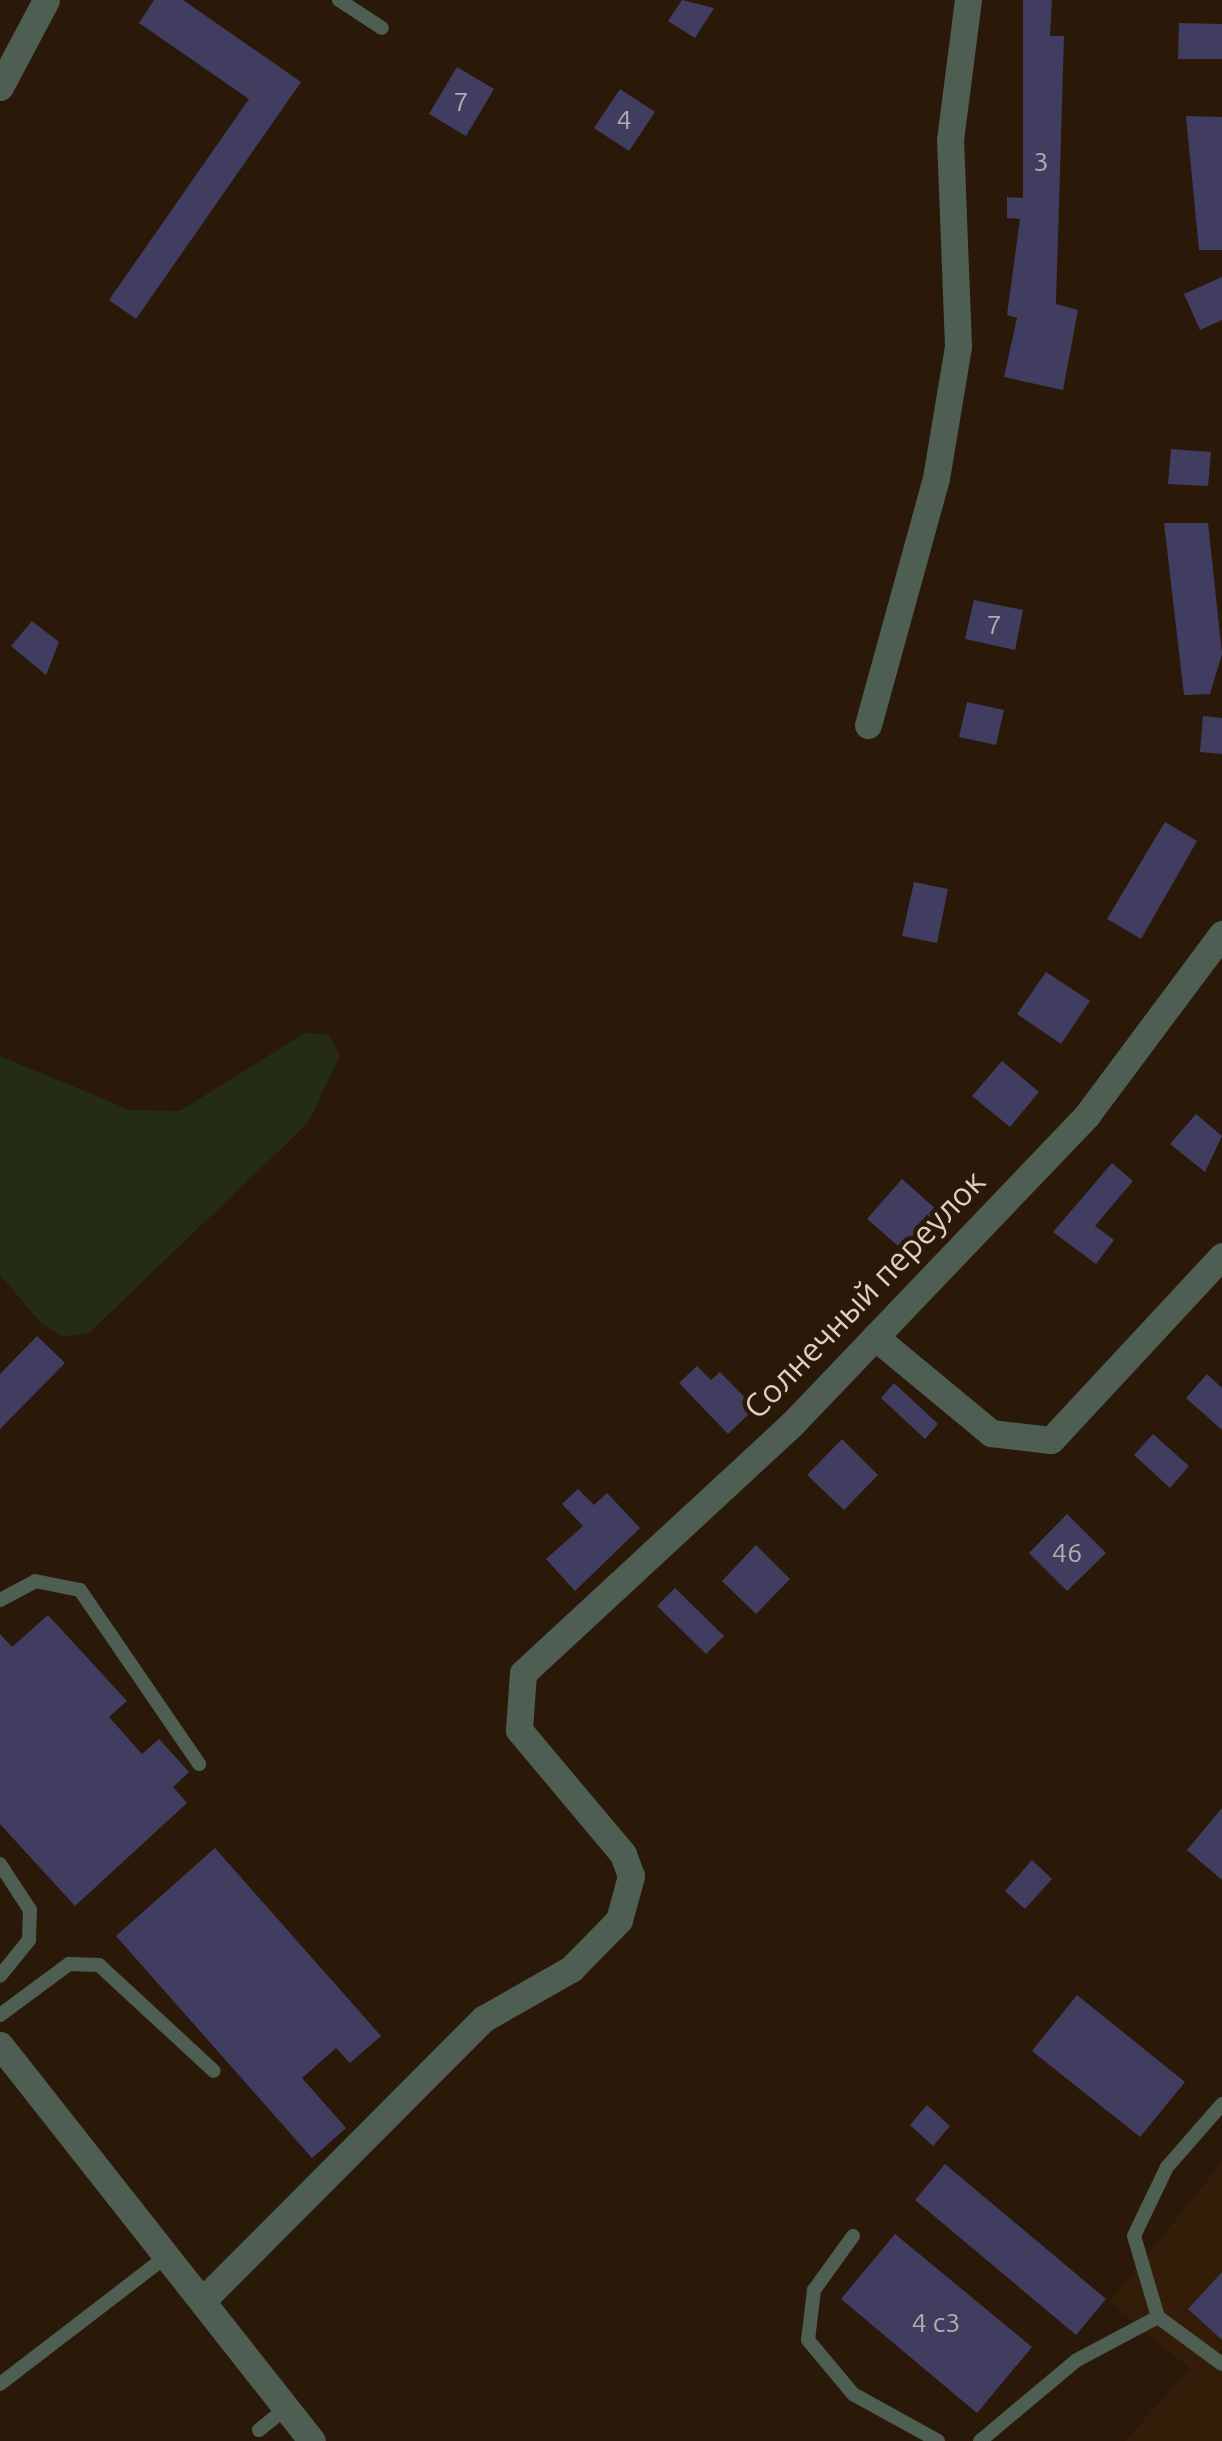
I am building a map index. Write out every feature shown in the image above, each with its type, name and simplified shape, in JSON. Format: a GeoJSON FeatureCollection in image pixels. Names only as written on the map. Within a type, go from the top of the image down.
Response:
{"type":"FeatureCollection","features":[{"type":"Feature","properties":{"kind":"street"},"geometry":{"type":"LineString","coordinates":[[0,87],[46,0]]}},
{"type":"Feature","properties":{"kind":"street"},"geometry":{"type":"LineString","coordinates":[[868,725],[936,478],[958,346],[950,140],[968,0]]}},
{"type":"Feature","properties":{"kind":"street","name":"Солнечный переулок"},"geometry":{"type":"LineString","coordinates":[[203,2300],[483,2019],[571,1969],[619,1920],[627,1865],[519,1730],[523,1672],[875,1337],[1087,1115],[1222,934]]}},
{"type":"Feature","properties":{"kind":"street"},"geometry":{"type":"LineString","coordinates":[[875,1337],[992,1433],[1051,1440],[1222,1256]]}},
{"type":"Feature","properties":{"kind":"street"},"geometry":{"type":"LineString","coordinates":[[0,2045],[312,2441]]}},
{"type":"Feature","properties":{"kind":"lane"},"geometry":{"type":"LineString","coordinates":[[339,0],[382,28]]}},
{"type":"Feature","properties":{"kind":"lane"},"geometry":{"type":"LineString","coordinates":[[0,1600],[34,1581],[80,1591],[199,1764]]}},
{"type":"Feature","properties":{"kind":"lane"},"geometry":{"type":"LineString","coordinates":[[0,1864],[30,1910],[29,1940],[0,1976]]}},
{"type":"Feature","properties":{"kind":"lane"},"geometry":{"type":"LineString","coordinates":[[0,2015],[69,1964],[99,1965],[214,2072]]}},
{"type":"Feature","properties":{"kind":"lane"},"geometry":{"type":"LineString","coordinates":[[1222,2104],[1216,2122],[1167,2167],[1134,2236],[1159,2317],[1222,2364]]}},
{"type":"Feature","properties":{"kind":"lane"},"geometry":{"type":"LineString","coordinates":[[853,2236],[814,2290],[808,2340],[853,2394],[938,2441]]}},
{"type":"Feature","properties":{"kind":"lane"},"geometry":{"type":"LineString","coordinates":[[0,2384],[167,2255]]}},
{"type":"Feature","properties":{"kind":"lane"},"geometry":{"type":"LineString","coordinates":[[980,2441],[1078,2360],[1159,2317]]}},
{"type":"Feature","properties":{"kind":"lane"},"geometry":{"type":"LineString","coordinates":[[259,2430],[286,2408]]}},
{"type":"Feature","properties":{"kind":"shaded area"},"geometry":{"type":"Polygon","coordinates":[[[1222,2162],[1222,2441],[1125,2441],[1190,2369],[1110,2301],[1222,2162]]]}},
{"type":"Feature","properties":{"kind":"green space"},"geometry":{"type":"Polygon","coordinates":[[[305,1033],[329,1035],[340,1056],[308,1123],[89,1333],[64,1337],[42,1324],[0,1275],[0,1056],[130,1110],[180,1111],[305,1033]]]}},
{"type":"Feature","properties":{"kind":"building"},"geometry":{"type":"Polygon","coordinates":[[[154,0],[183,0],[301,82],[136,319],[109,300],[249,99],[139,23],[154,0]]]}},
{"type":"Feature","properties":{"kind":"building"},"geometry":{"type":"Polygon","coordinates":[[[682,0],[714,8],[695,38],[668,21],[682,0]]]}},
{"type":"Feature","properties":{"kind":"building"},"geometry":{"type":"Polygon","coordinates":[[[1023,0],[1052,0],[1050,36],[1064,36],[1056,304],[1078,310],[1063,390],[1004,377],[1017,318],[1007,315],[1020,219],[1007,218],[1007,197],[1023,198],[1023,0]]]}},
{"type":"Feature","properties":{"kind":"building"},"geometry":{"type":"Polygon","coordinates":[[[1179,23],[1222,24],[1222,59],[1178,59],[1179,23]]]}},
{"type":"Feature","properties":{"kind":"building"},"geometry":{"type":"Polygon","coordinates":[[[457,67],[494,89],[466,136],[429,114],[457,67]]]}},
{"type":"Feature","properties":{"kind":"building"},"geometry":{"type":"Polygon","coordinates":[[[620,89],[655,112],[629,151],[594,128],[620,89]]]}},
{"type":"Feature","properties":{"kind":"building"},"geometry":{"type":"Polygon","coordinates":[[[1186,116],[1222,117],[1222,250],[1199,250],[1186,116]]]}},
{"type":"Feature","properties":{"kind":"building"},"geometry":{"type":"Polygon","coordinates":[[[1222,277],[1222,320],[1200,330],[1184,294],[1222,277]]]}},
{"type":"Feature","properties":{"kind":"building"},"geometry":{"type":"Polygon","coordinates":[[[1171,449],[1211,452],[1208,486],[1168,484],[1171,449]]]}},
{"type":"Feature","properties":{"kind":"building"},"geometry":{"type":"Polygon","coordinates":[[[1164,523],[1208,523],[1222,654],[1210,694],[1184,695],[1164,523]]]}},
{"type":"Feature","properties":{"kind":"building"},"geometry":{"type":"Polygon","coordinates":[[[974,600],[1023,610],[1015,650],[965,639],[974,600]]]}},
{"type":"Feature","properties":{"kind":"building"},"geometry":{"type":"Polygon","coordinates":[[[32,621],[59,642],[46,675],[11,646],[32,621]]]}},
{"type":"Feature","properties":{"kind":"building"},"geometry":{"type":"Polygon","coordinates":[[[967,702],[1004,710],[996,745],[959,737],[967,702]]]}},
{"type":"Feature","properties":{"kind":"building"},"geometry":{"type":"Polygon","coordinates":[[[1203,716],[1222,718],[1222,754],[1200,752],[1203,716]]]}},
{"type":"Feature","properties":{"kind":"building"},"geometry":{"type":"Polygon","coordinates":[[[1165,822],[1197,841],[1141,939],[1107,919],[1165,822]]]}},
{"type":"Feature","properties":{"kind":"building"},"geometry":{"type":"Polygon","coordinates":[[[914,882],[948,889],[937,943],[902,936],[914,882]]]}},
{"type":"Feature","properties":{"kind":"building"},"geometry":{"type":"Polygon","coordinates":[[[1046,972],[1090,1001],[1061,1044],[1017,1014],[1046,972]]]}},
{"type":"Feature","properties":{"kind":"building"},"geometry":{"type":"Polygon","coordinates":[[[1002,1061],[1039,1092],[1010,1127],[972,1096],[1002,1061]]]}},
{"type":"Feature","properties":{"kind":"building"},"geometry":{"type":"Polygon","coordinates":[[[1196,1114],[1222,1136],[1205,1172],[1170,1144],[1196,1114]]]}},
{"type":"Feature","properties":{"kind":"building"},"geometry":{"type":"Polygon","coordinates":[[[1112,1163],[1133,1181],[1095,1226],[1114,1240],[1096,1264],[1053,1232],[1112,1163]]]}},
{"type":"Feature","properties":{"kind":"building"},"geometry":{"type":"Polygon","coordinates":[[[902,1179],[938,1211],[904,1251],[867,1219],[902,1179]]]}},
{"type":"Feature","properties":{"kind":"building"},"geometry":{"type":"Polygon","coordinates":[[[37,1336],[65,1363],[0,1429],[0,1374],[37,1336]]]}},
{"type":"Feature","properties":{"kind":"building"},"geometry":{"type":"Polygon","coordinates":[[[697,1366],[711,1380],[720,1372],[755,1408],[728,1434],[679,1383],[697,1366]]]}},
{"type":"Feature","properties":{"kind":"building"},"geometry":{"type":"Polygon","coordinates":[[[1207,1374],[1222,1388],[1222,1430],[1186,1398],[1207,1374]]]}},
{"type":"Feature","properties":{"kind":"building"},"geometry":{"type":"Polygon","coordinates":[[[894,1383],[938,1424],[925,1439],[881,1398],[894,1383]]]}},
{"type":"Feature","properties":{"kind":"building"},"geometry":{"type":"Polygon","coordinates":[[[1153,1434],[1189,1466],[1170,1488],[1134,1455],[1153,1434]]]}},
{"type":"Feature","properties":{"kind":"building"},"geometry":{"type":"Polygon","coordinates":[[[842,1439],[878,1475],[844,1510],[807,1475],[842,1439]]]}},
{"type":"Feature","properties":{"kind":"building"},"geometry":{"type":"Polygon","coordinates":[[[578,1489],[594,1505],[607,1493],[640,1528],[575,1591],[546,1559],[583,1526],[562,1504],[578,1489]]]}},
{"type":"Feature","properties":{"kind":"building"},"geometry":{"type":"Polygon","coordinates":[[[1067,1514],[1106,1553],[1067,1591],[1029,1553],[1067,1514]]]}},
{"type":"Feature","properties":{"kind":"building"},"geometry":{"type":"Polygon","coordinates":[[[756,1545],[790,1579],[756,1614],[722,1581],[756,1545]]]}},
{"type":"Feature","properties":{"kind":"building"},"geometry":{"type":"Polygon","coordinates":[[[675,1588],[724,1636],[706,1654],[657,1606],[675,1588]]]}},
{"type":"Feature","properties":{"kind":"building"},"geometry":{"type":"Polygon","coordinates":[[[48,1615],[127,1701],[109,1717],[142,1754],[159,1739],[189,1772],[173,1787],[187,1803],[75,1906],[0,1824],[0,1634],[12,1647],[48,1615]]]}},
{"type":"Feature","properties":{"kind":"building"},"geometry":{"type":"Polygon","coordinates":[[[1222,1808],[1222,1880],[1187,1850],[1222,1808]]]}},
{"type":"Feature","properties":{"kind":"building"},"geometry":{"type":"Polygon","coordinates":[[[215,1848],[381,2036],[350,2063],[336,2048],[302,2078],[346,2128],[312,2158],[116,1936],[215,1848]]]}},
{"type":"Feature","properties":{"kind":"building"},"geometry":{"type":"Polygon","coordinates":[[[1032,1860],[1052,1879],[1025,1909],[1005,1891],[1032,1860]]]}},
{"type":"Feature","properties":{"kind":"building"},"geometry":{"type":"Polygon","coordinates":[[[1077,1995],[1185,2082],[1140,2137],[1032,2051],[1077,1995]]]}},
{"type":"Feature","properties":{"kind":"building"},"geometry":{"type":"Polygon","coordinates":[[[927,2105],[950,2126],[933,2146],[910,2125],[927,2105]]]}},
{"type":"Feature","properties":{"kind":"building"},"geometry":{"type":"Polygon","coordinates":[[[945,2164],[1106,2299],[1076,2335],[915,2200],[945,2164]]]}},
{"type":"Feature","properties":{"kind":"building"},"geometry":{"type":"Polygon","coordinates":[[[895,2234],[1032,2347],[977,2413],[841,2299],[895,2234]]]}},
{"type":"Feature","properties":{"kind":"building"},"geometry":{"type":"Polygon","coordinates":[[[1222,2272],[1222,2340],[1188,2309],[1222,2272]]]}}]}
